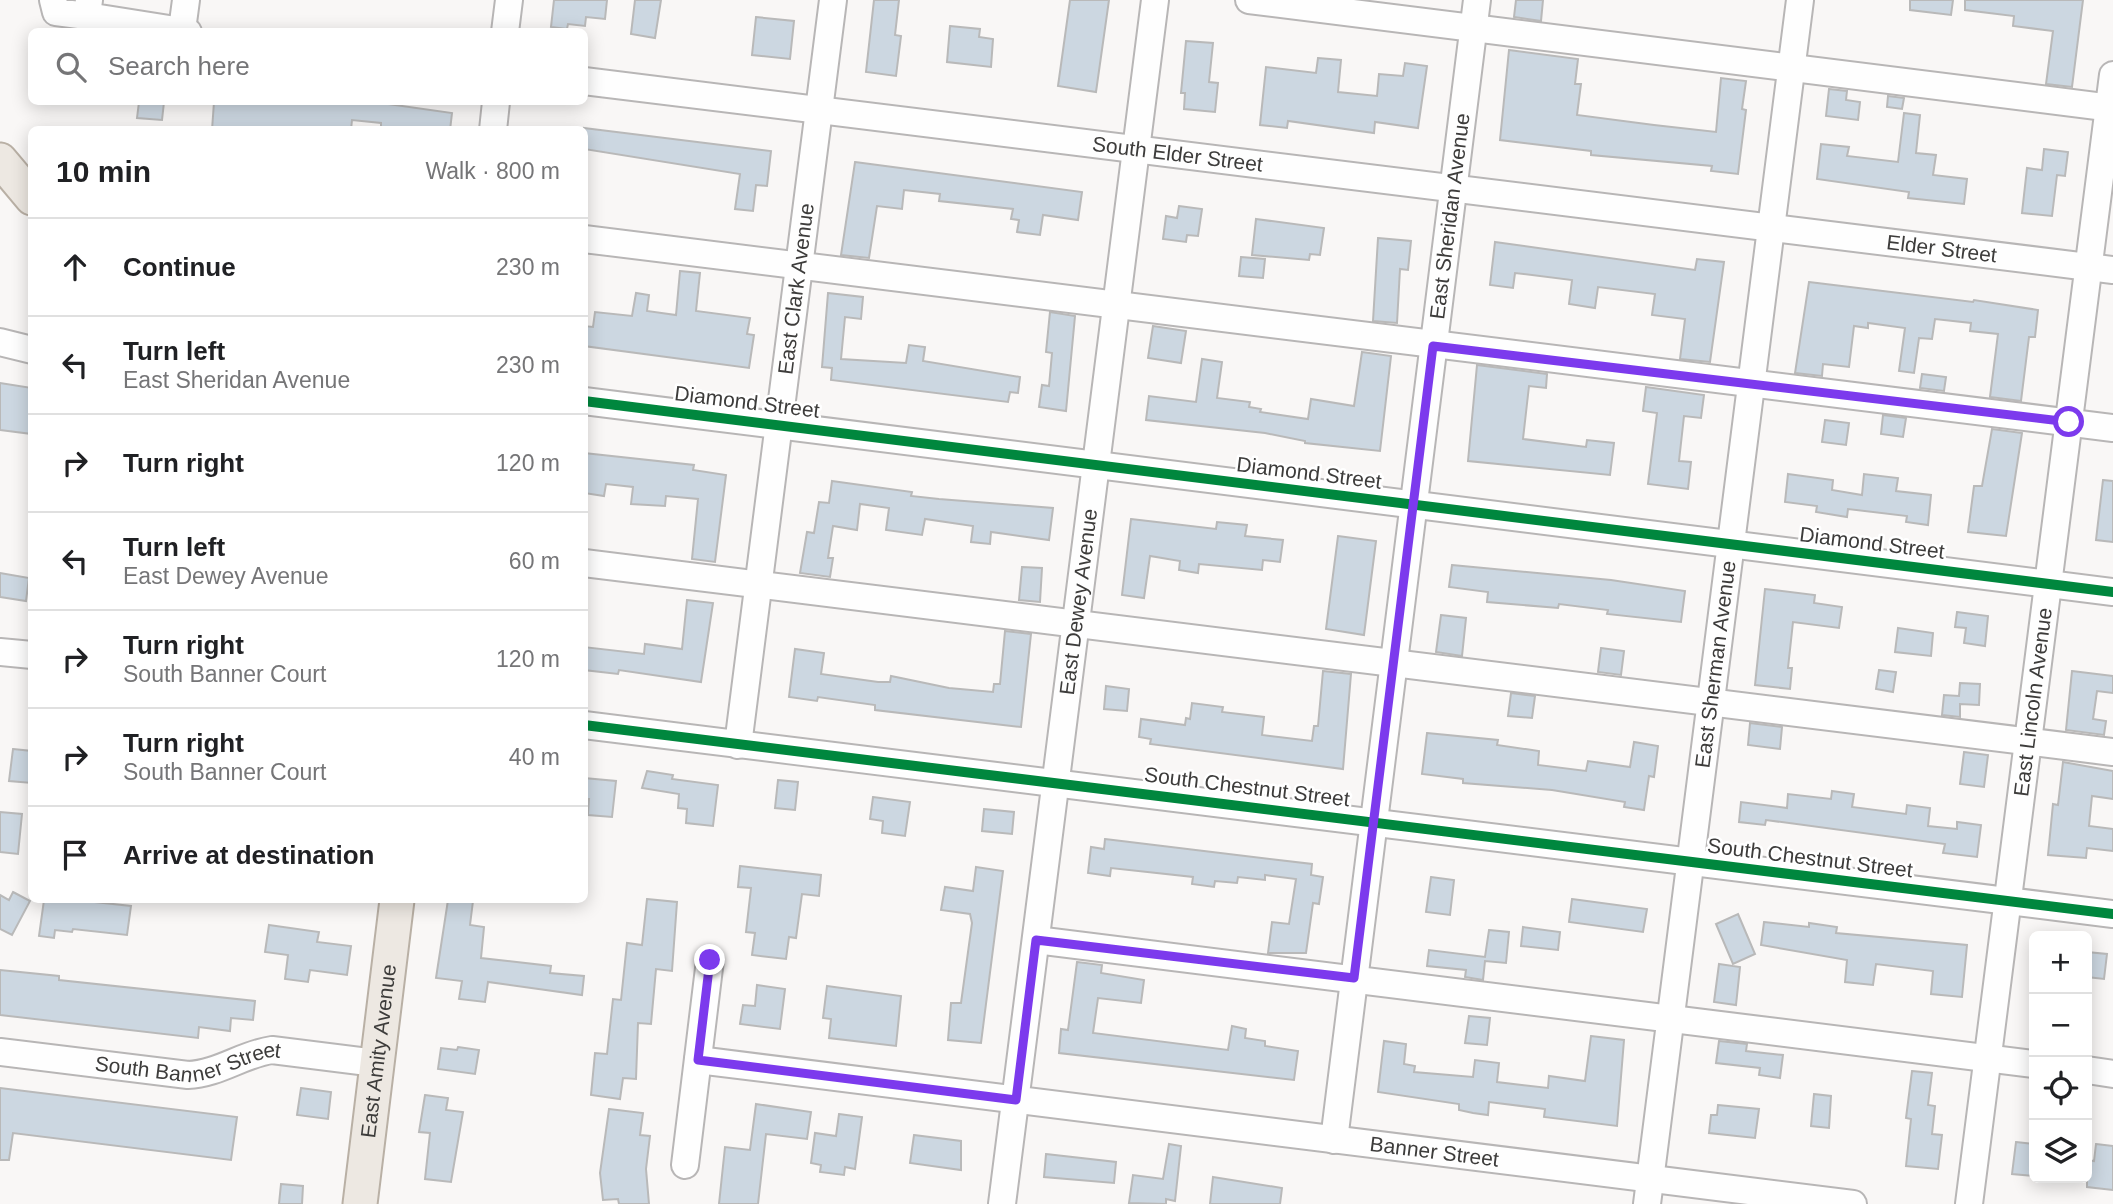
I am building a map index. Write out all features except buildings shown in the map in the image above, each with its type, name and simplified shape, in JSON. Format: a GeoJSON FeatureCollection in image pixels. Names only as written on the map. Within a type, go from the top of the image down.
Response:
{"type":"FeatureCollection","features":[{"type":"Feature","properties":{"kind":"main road"},"geometry":{"type":"LineString","coordinates":[[0,160],[28,193]]}},
{"type":"Feature","properties":{"kind":"main road","name":"East Amity Avenue"},"geometry":{"type":"LineString","coordinates":[[360,1204],[397,903]]}},
{"type":"Feature","properties":{"kind":"street"},"geometry":{"type":"LineString","coordinates":[[53,0],[55,12],[88,8],[172,28]]}},
{"type":"Feature","properties":{"kind":"street"},"geometry":{"type":"LineString","coordinates":[[185,28],[186,0]]}},
{"type":"Feature","properties":{"kind":"street"},"geometry":{"type":"LineString","coordinates":[[506,28],[509,0]]}},
{"type":"Feature","properties":{"kind":"street","name":"East Clark Avenue"},"geometry":{"type":"LineString","coordinates":[[738,744],[833,0]]}},
{"type":"Feature","properties":{"kind":"street","name":"East Dewey Avenue"},"geometry":{"type":"LineString","coordinates":[[1002,1204],[1155,0]]}},
{"type":"Feature","properties":{"kind":"street"},"geometry":{"type":"LineString","coordinates":[[1249,0],[2111,108]]}},
{"type":"Feature","properties":{"kind":"street","name":"East Sheridan Avenue"},"geometry":{"type":"LineString","coordinates":[[1334,1140],[1477,0]]}},
{"type":"Feature","properties":{"kind":"street","name":"East Sherman Avenue"},"geometry":{"type":"LineString","coordinates":[[1648,1192],[1800,0]]}},
{"type":"Feature","properties":{"kind":"street","name":"East Lincoln Avenue"},"geometry":{"type":"LineString","coordinates":[[1969,1204],[2069,422],[2101,268],[2113,75]]}},
{"type":"Feature","properties":{"kind":"street","name":"South Elder Street"},"geometry":{"type":"LineString","coordinates":[[588,81],[1771,228]]}},
{"type":"Feature","properties":{"kind":"street"},"geometry":{"type":"LineString","coordinates":[[493,126],[496,105]]}},
{"type":"Feature","properties":{"kind":"street","name":"Elder Street"},"geometry":{"type":"LineString","coordinates":[[1771,228],[2101,268]]}},
{"type":"Feature","properties":{"kind":"street"},"geometry":{"type":"LineString","coordinates":[[588,239],[2113,428]]}},
{"type":"Feature","properties":{"kind":"street"},"geometry":{"type":"LineString","coordinates":[[0,342],[28,349]]}},
{"type":"Feature","properties":{"kind":"street","name":"Diamond Street"},"geometry":{"type":"LineString","coordinates":[[588,401],[2113,592]]}},
{"type":"Feature","properties":{"kind":"street"},"geometry":{"type":"LineString","coordinates":[[588,563],[1394,661],[2113,752]]}},
{"type":"Feature","properties":{"kind":"street"},"geometry":{"type":"LineString","coordinates":[[0,652],[28,656]]}},
{"type":"Feature","properties":{"kind":"street","name":"South Chestnut Street"},"geometry":{"type":"LineString","coordinates":[[588,725],[2113,914]]}},
{"type":"Feature","properties":{"kind":"street"},"geometry":{"type":"LineString","coordinates":[[1036,940],[1354,978],[1670,1021],[2029,1063]]}},
{"type":"Feature","properties":{"kind":"street"},"geometry":{"type":"LineString","coordinates":[[685,1165],[710,960]]}},
{"type":"Feature","properties":{"kind":"street","name":"South Banner Street"},"geometry":{"type":"LineString","coordinates":[[0,1052],[188,1075],[203,1075],[258,1052],[272,1050],[376,1063]]}},
{"type":"Feature","properties":{"kind":"street","name":"Banner Street"},"geometry":{"type":"LineString","coordinates":[[698,1060],[1334,1140],[1648,1192],[1853,1204]]}},
{"type":"Feature","properties":{"kind":"street"},"geometry":{"type":"LineString","coordinates":[[2092,1071],[2113,1074]]}},
{"type":"Feature","properties":{"kind":"cycle path"},"geometry":{"type":"LineString","coordinates":[[588,401],[2113,592]]}},
{"type":"Feature","properties":{"kind":"cycle path"},"geometry":{"type":"LineString","coordinates":[[588,725],[2113,914]]}},
{"type":"Feature","properties":{"kind":"route"},"geometry":{"type":"LineString","coordinates":[[710,960],[698,1060],[1016,1100],[1036,940],[1354,978],[1433,346],[2069,422]]}}]}
